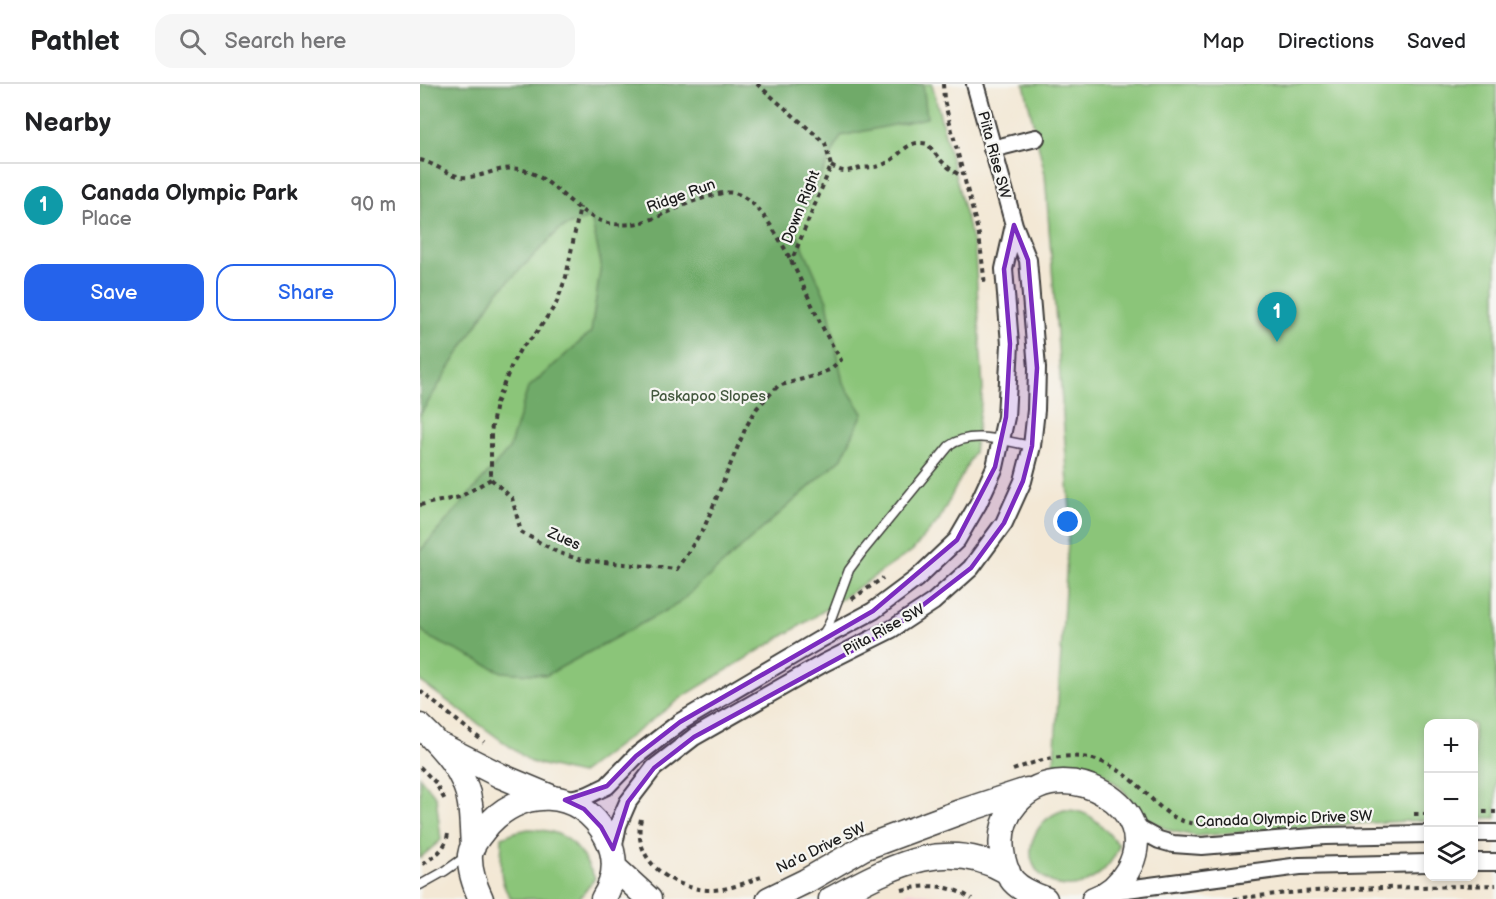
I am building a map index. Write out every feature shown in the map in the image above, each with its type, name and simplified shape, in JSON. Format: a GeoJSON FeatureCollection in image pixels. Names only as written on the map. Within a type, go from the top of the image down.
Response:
{"type":"FeatureCollection","features":[{"type":"Feature","properties":{"kind":"street","name":"Piita Rise SW"},"geometry":{"type":"LineString","coordinates":[[614,858],[618,825],[628,802],[654,768],[694,737],[824,663],[892,629],[933,602],[971,568],[1004,523],[1023,481],[1032,447],[1036,410],[1036,368],[1028,260],[1014,225],[975,84]]}},
{"type":"Feature","properties":{"kind":"street"},"geometry":{"type":"LineString","coordinates":[[992,149],[1036,138]]}},
{"type":"Feature","properties":{"kind":"street","name":"Piita Rise SW"},"geometry":{"type":"LineString","coordinates":[[558,798],[588,795],[606,786],[636,756],[680,722],[873,611],[916,579],[957,540],[978,504],[995,467],[1002,441],[1007,406],[1010,344],[1004,269],[1014,225]]}},
{"type":"Feature","properties":{"kind":"street"},"geometry":{"type":"LineString","coordinates":[[420,726],[442,746],[460,774],[470,802],[475,881],[481,899]]}},
{"type":"Feature","properties":{"kind":"street"},"geometry":{"type":"LineString","coordinates":[[442,746],[501,776],[584,809],[601,826],[614,858],[649,899]]}},
{"type":"Feature","properties":{"kind":"street","name":"Na'a Drive SW"},"geometry":{"type":"LineString","coordinates":[[767,887],[806,881],[863,848],[1038,786],[1065,782],[1092,787],[1116,802],[1133,826]]}},
{"type":"Feature","properties":{"kind":"street"},"geometry":{"type":"LineString","coordinates":[[1013,884],[1003,859],[1001,846],[1006,820],[1019,800],[1038,786]]}},
{"type":"Feature","properties":{"kind":"street"},"geometry":{"type":"LineString","coordinates":[[472,850],[488,825],[509,808],[536,798],[558,798]]}},
{"type":"Feature","properties":{"kind":"street"},"geometry":{"type":"LineString","coordinates":[[1103,896],[1121,881],[1133,858],[1135,837],[1133,826]]}},
{"type":"Feature","properties":{"kind":"street","name":"Canada Olympic Drive SW"},"geometry":{"type":"LineString","coordinates":[[1133,826],[1166,842],[1202,846],[1325,836],[1424,834]]}},
{"type":"Feature","properties":{"kind":"street"},"geometry":{"type":"LineString","coordinates":[[1478,833],[1496,833]]}},
{"type":"Feature","properties":{"kind":"street"},"geometry":{"type":"LineString","coordinates":[[831,899],[877,874],[931,856],[952,855],[976,857],[993,863],[1013,884],[1045,899]]}},
{"type":"Feature","properties":{"kind":"street"},"geometry":{"type":"LineString","coordinates":[[603,899],[611,881],[614,858]]}},
{"type":"Feature","properties":{"kind":"street"},"geometry":{"type":"LineString","coordinates":[[1478,862],[1496,862]]}},
{"type":"Feature","properties":{"kind":"street"},"geometry":{"type":"LineString","coordinates":[[1103,896],[1300,866],[1424,863]]}},
{"type":"Feature","properties":{"kind":"lane"},"geometry":{"type":"LineString","coordinates":[[819,640],[835,608],[849,570],[942,453],[957,440],[964,438],[1002,441],[1032,447]]}},
{"type":"Feature","properties":{"kind":"lane"},"geometry":{"type":"LineString","coordinates":[[420,885],[445,871],[472,850]]}},
{"type":"Feature","properties":{"kind":"path","name":"Down Right"},"geometry":{"type":"LineString","coordinates":[[757,84],[825,143],[831,166],[791,262]]}},
{"type":"Feature","properties":{"kind":"path"},"geometry":{"type":"LineString","coordinates":[[943,84],[944,99],[962,176],[979,235],[986,294]]}},
{"type":"Feature","properties":{"kind":"path"},"geometry":{"type":"LineString","coordinates":[[831,166],[842,173],[882,165],[892,160],[909,144],[920,142],[928,144],[936,156],[952,171],[962,176]]}},
{"type":"Feature","properties":{"kind":"path","name":"Ridge Run"},"geometry":{"type":"LineString","coordinates":[[420,160],[462,177],[513,168],[532,173],[556,187],[591,216],[612,224],[639,224],[660,218],[698,200],[728,192],[738,194],[751,202],[770,226],[791,262],[840,360]]}},
{"type":"Feature","properties":{"kind":"path"},"geometry":{"type":"LineString","coordinates":[[420,505],[460,497],[491,479],[491,432],[496,403],[513,362],[556,304],[566,277],[580,207]]}},
{"type":"Feature","properties":{"kind":"path","name":"Zues"},"geometry":{"type":"LineString","coordinates":[[491,479],[512,498],[522,532],[559,553],[582,560],[677,569],[704,528],[746,427],[757,408],[778,386],[829,370],[840,360]]}},
{"type":"Feature","properties":{"kind":"path"},"geometry":{"type":"LineString","coordinates":[[835,608],[850,601],[886,576]]}},
{"type":"Feature","properties":{"kind":"path"},"geometry":{"type":"LineString","coordinates":[[420,691],[492,748]]}},
{"type":"Feature","properties":{"kind":"path","name":"Canada Olympic Drive SW"},"geometry":{"type":"LineString","coordinates":[[1006,773],[1034,761],[1080,755],[1104,762],[1126,774],[1160,809],[1182,821],[1196,824],[1225,824],[1310,818]]}},
{"type":"Feature","properties":{"kind":"path"},"geometry":{"type":"LineString","coordinates":[[420,767],[435,782],[445,800],[447,810]]}},
{"type":"Feature","properties":{"kind":"path"},"geometry":{"type":"LineString","coordinates":[[1478,812],[1496,812]]}},
{"type":"Feature","properties":{"kind":"path"},"geometry":{"type":"LineString","coordinates":[[1405,815],[1424,814]]}},
{"type":"Feature","properties":{"kind":"path","name":"Na'a Drive SW"},"geometry":{"type":"LineString","coordinates":[[642,817],[641,838],[644,854],[666,877],[682,885],[711,890],[739,885],[767,887]]}},
{"type":"Feature","properties":{"kind":"path"},"geometry":{"type":"LineString","coordinates":[[423,864],[441,852],[448,839],[448,828]]}},
{"type":"Feature","properties":{"kind":"path"},"geometry":{"type":"LineString","coordinates":[[897,891],[921,885],[944,887],[958,890],[972,899]]}},
{"type":"Feature","properties":{"kind":"path"},"geometry":{"type":"LineString","coordinates":[[1234,899],[1281,892],[1337,889],[1496,885]]}},
{"type":"Feature","properties":{"kind":"highlighted area"},"geometry":{"type":"Polygon","coordinates":[[[1014,225],[1028,260],[1037,368],[1032,446],[1023,481],[1004,523],[971,568],[892,629],[694,737],[654,768],[628,802],[613,849],[601,827],[584,809],[565,800],[607,786],[636,756],[680,722],[873,611],[957,540],[995,467],[1006,417],[1010,344],[1004,269],[1014,225]]]}},
{"type":"Feature","properties":{"kind":"shaded area"},"geometry":{"type":"Polygon","coordinates":[[[909,891],[954,899],[893,899],[909,891]]]}},
{"type":"Feature","properties":{"kind":"green space","name":"Paskapoo Slopes"},"geometry":{"type":"Polygon","coordinates":[[[420,84],[932,84],[975,252],[983,389],[974,452],[939,520],[912,551],[811,619],[684,696],[580,774],[531,762],[420,681],[420,84]]]}},
{"type":"Feature","properties":{"kind":"green space","name":"Paskapoo Slopes"},"geometry":{"type":"Polygon","coordinates":[[[420,84],[923,84],[927,118],[841,136],[795,229],[827,301],[843,383],[863,413],[842,458],[678,604],[547,675],[502,672],[428,637],[420,628],[420,551],[509,449],[528,388],[591,332],[601,264],[591,217],[560,229],[496,294],[420,415],[420,84]]]}},
{"type":"Feature","properties":{"kind":"green space"},"geometry":{"type":"Polygon","coordinates":[[[1024,84],[1496,84],[1496,818],[1478,818],[1478,719],[1424,719],[1424,820],[1195,836],[1168,830],[1143,816],[1123,790],[1102,772],[1054,763],[1070,510],[1045,174],[1024,84]]]}},
{"type":"Feature","properties":{"kind":"green space"},"geometry":{"type":"Polygon","coordinates":[[[420,777],[436,797],[441,840],[420,858],[420,777]]]}},
{"type":"Feature","properties":{"kind":"green space"},"geometry":{"type":"Polygon","coordinates":[[[1064,810],[1074,810],[1089,816],[1101,825],[1119,845],[1109,864],[1101,872],[1082,884],[1071,886],[1049,881],[1039,873],[1033,864],[1031,853],[1036,832],[1044,822],[1064,810]]]}},
{"type":"Feature","properties":{"kind":"green space"},"geometry":{"type":"Polygon","coordinates":[[[528,829],[554,832],[563,836],[577,848],[595,878],[579,899],[512,899],[502,877],[502,837],[528,829]]]}},
{"type":"Feature","properties":{"kind":"place","name":"Canada Olympic Park"},"geometry":{"type":"Point","coordinates":[1277,342]}}]}
